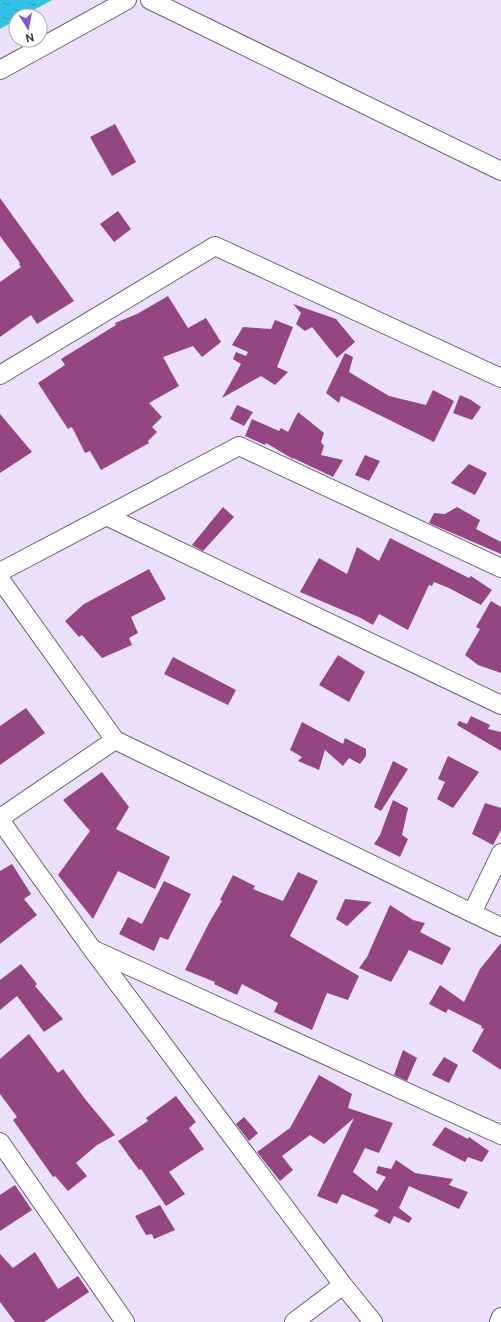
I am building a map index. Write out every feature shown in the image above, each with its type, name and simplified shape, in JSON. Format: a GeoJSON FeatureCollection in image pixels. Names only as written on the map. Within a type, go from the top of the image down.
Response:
{"type":"FeatureCollection","features":[{"type":"Feature","properties":{"kind":"street"},"geometry":{"type":"LineString","coordinates":[[0,70],[127,0]]}},
{"type":"Feature","properties":{"kind":"street"},"geometry":{"type":"LineString","coordinates":[[150,0],[501,171]]}},
{"type":"Feature","properties":{"kind":"street"},"geometry":{"type":"LineString","coordinates":[[0,375],[215,246],[501,378]]}},
{"type":"Feature","properties":{"kind":"street"},"geometry":{"type":"LineString","coordinates":[[0,572],[239,446],[501,568]]}},
{"type":"Feature","properties":{"kind":"street"},"geometry":{"type":"LineString","coordinates":[[106,516],[501,705]]}},
{"type":"Feature","properties":{"kind":"street"},"geometry":{"type":"LineString","coordinates":[[0,579],[115,740],[501,927]]}},
{"type":"Feature","properties":{"kind":"street"},"geometry":{"type":"LineString","coordinates":[[115,740],[0,819],[92,948],[343,1285],[373,1322]]}},
{"type":"Feature","properties":{"kind":"street"},"geometry":{"type":"LineString","coordinates":[[472,913],[501,853]]}},
{"type":"Feature","properties":{"kind":"street"},"geometry":{"type":"LineString","coordinates":[[92,948],[501,1135]]}},
{"type":"Feature","properties":{"kind":"street"},"geometry":{"type":"LineString","coordinates":[[0,1142],[125,1322]]}},
{"type":"Feature","properties":{"kind":"street"},"geometry":{"type":"LineString","coordinates":[[294,1322],[343,1285]]}},
{"type":"Feature","properties":{"kind":"street"},"geometry":{"type":"LineString","coordinates":[[498,1322],[501,1317]]}},
{"type":"Feature","properties":{"kind":"water"},"geometry":{"type":"Polygon","coordinates":[[[0,0],[52,0],[38,8],[8,8],[8,24],[0,29],[0,0]]]}},
{"type":"Feature","properties":{"kind":"building"},"geometry":{"type":"Polygon","coordinates":[[[115,124],[136,162],[112,176],[90,137],[115,124]]]}},
{"type":"Feature","properties":{"kind":"building"},"geometry":{"type":"Polygon","coordinates":[[[0,198],[74,301],[37,324],[31,315],[0,337],[0,282],[21,267],[19,264],[20,263],[0,236],[0,198]]]}},
{"type":"Feature","properties":{"kind":"building"},"geometry":{"type":"Polygon","coordinates":[[[118,211],[131,229],[114,242],[100,224],[118,211]]]}},
{"type":"Feature","properties":{"kind":"building"},"geometry":{"type":"Polygon","coordinates":[[[168,296],[188,328],[206,318],[221,342],[202,357],[193,346],[163,357],[179,386],[149,403],[162,417],[152,427],[157,432],[148,441],[149,443],[101,470],[90,451],[85,453],[73,429],[71,427],[68,429],[38,383],[65,365],[61,359],[116,325],[115,323],[137,314],[168,296]]]}},
{"type":"Feature","properties":{"kind":"building"},"geometry":{"type":"Polygon","coordinates":[[[293,304],[336,319],[355,342],[337,358],[312,327],[305,331],[296,324],[301,313],[293,304]]]}},
{"type":"Feature","properties":{"kind":"building"},"geometry":{"type":"Polygon","coordinates":[[[275,320],[293,327],[277,367],[288,372],[275,385],[261,376],[222,398],[241,364],[233,359],[236,352],[246,356],[248,352],[232,345],[243,327],[271,329],[275,320]]]}},
{"type":"Feature","properties":{"kind":"building"},"geometry":{"type":"Polygon","coordinates":[[[345,353],[353,357],[349,372],[389,396],[426,405],[433,390],[454,401],[434,442],[341,396],[339,403],[326,393],[345,353]]]}},
{"type":"Feature","properties":{"kind":"building"},"geometry":{"type":"Polygon","coordinates":[[[460,395],[481,407],[472,420],[453,413],[460,395]]]}},
{"type":"Feature","properties":{"kind":"building"},"geometry":{"type":"Polygon","coordinates":[[[237,405],[253,412],[244,426],[230,419],[237,405]]]}},
{"type":"Feature","properties":{"kind":"building"},"geometry":{"type":"Polygon","coordinates":[[[298,412],[324,433],[321,442],[324,446],[321,455],[343,460],[333,477],[293,459],[266,443],[265,445],[245,436],[252,419],[279,431],[281,428],[288,432],[298,412]]]}},
{"type":"Feature","properties":{"kind":"building"},"geometry":{"type":"Polygon","coordinates":[[[0,414],[32,452],[0,473],[0,414]]]}},
{"type":"Feature","properties":{"kind":"building"},"geometry":{"type":"Polygon","coordinates":[[[365,455],[380,461],[369,481],[355,475],[365,455]]]}},
{"type":"Feature","properties":{"kind":"building"},"geometry":{"type":"Polygon","coordinates":[[[469,464],[487,473],[475,495],[451,483],[469,464]]]}},
{"type":"Feature","properties":{"kind":"building"},"geometry":{"type":"Polygon","coordinates":[[[223,507],[234,517],[203,551],[192,545],[223,507]]]}},
{"type":"Feature","properties":{"kind":"building"},"geometry":{"type":"Polygon","coordinates":[[[457,507],[480,520],[476,529],[501,542],[501,554],[429,523],[434,513],[445,514],[457,507]]]}},
{"type":"Feature","properties":{"kind":"building"},"geometry":{"type":"Polygon","coordinates":[[[390,538],[469,578],[471,576],[492,590],[481,605],[449,588],[434,582],[432,586],[429,585],[408,630],[379,614],[373,625],[361,618],[300,592],[319,558],[347,574],[357,547],[379,561],[390,538]]]}},
{"type":"Feature","properties":{"kind":"building"},"geometry":{"type":"Polygon","coordinates":[[[149,569],[166,599],[131,617],[138,633],[129,638],[132,645],[102,658],[82,635],[79,637],[65,621],[84,604],[149,569]]]}},
{"type":"Feature","properties":{"kind":"building"},"geometry":{"type":"Polygon","coordinates":[[[491,601],[501,607],[501,673],[478,665],[465,655],[480,629],[476,627],[491,601]]]}},
{"type":"Feature","properties":{"kind":"building"},"geometry":{"type":"Polygon","coordinates":[[[338,655],[365,672],[349,702],[319,685],[338,655]]]}},
{"type":"Feature","properties":{"kind":"building"},"geometry":{"type":"Polygon","coordinates":[[[173,657],[236,690],[228,705],[164,674],[173,657]]]}},
{"type":"Feature","properties":{"kind":"building"},"geometry":{"type":"Polygon","coordinates":[[[26,708],[45,733],[0,765],[0,726],[26,708]]]}},
{"type":"Feature","properties":{"kind":"building"},"geometry":{"type":"Polygon","coordinates":[[[471,716],[490,725],[488,729],[501,732],[501,751],[457,725],[459,721],[467,724],[471,716]]]}},
{"type":"Feature","properties":{"kind":"building"},"geometry":{"type":"Polygon","coordinates":[[[302,722],[343,744],[345,738],[366,749],[366,756],[360,764],[349,758],[343,766],[325,750],[319,770],[298,761],[302,757],[290,750],[302,722]]]}},
{"type":"Feature","properties":{"kind":"building"},"geometry":{"type":"Polygon","coordinates":[[[448,756],[479,772],[453,808],[437,799],[445,782],[438,779],[448,756]]]}},
{"type":"Feature","properties":{"kind":"building"},"geometry":{"type":"Polygon","coordinates":[[[393,761],[408,769],[381,811],[374,807],[393,761]]]}},
{"type":"Feature","properties":{"kind":"building"},"geometry":{"type":"Polygon","coordinates":[[[102,772],[129,807],[116,829],[170,857],[155,889],[118,871],[93,919],[58,875],[90,831],[63,800],[102,772]]]}},
{"type":"Feature","properties":{"kind":"building"},"geometry":{"type":"Polygon","coordinates":[[[393,800],[408,808],[402,835],[408,839],[400,857],[374,844],[380,835],[393,800]]]}},
{"type":"Feature","properties":{"kind":"building"},"geometry":{"type":"Polygon","coordinates":[[[485,803],[501,808],[501,830],[493,845],[472,834],[485,803]]]}},
{"type":"Feature","properties":{"kind":"building"},"geometry":{"type":"Polygon","coordinates":[[[12,864],[31,894],[24,899],[37,915],[0,944],[0,871],[12,864]]]}},
{"type":"Feature","properties":{"kind":"building"},"geometry":{"type":"Polygon","coordinates":[[[298,872],[318,881],[290,936],[359,976],[348,1000],[327,993],[312,1030],[274,1012],[278,1003],[242,984],[237,995],[214,984],[215,982],[185,970],[222,901],[220,900],[233,875],[255,886],[253,889],[283,901],[298,872]]]}},
{"type":"Feature","properties":{"kind":"building"},"geometry":{"type":"Polygon","coordinates":[[[164,881],[191,894],[168,940],[160,937],[154,951],[119,934],[128,917],[142,924],[164,881]]]}},
{"type":"Feature","properties":{"kind":"building"},"geometry":{"type":"Polygon","coordinates":[[[345,899],[372,902],[347,926],[336,919],[345,899]]]}},
{"type":"Feature","properties":{"kind":"building"},"geometry":{"type":"Polygon","coordinates":[[[390,905],[413,920],[425,923],[420,932],[451,948],[442,965],[409,950],[391,982],[359,968],[367,957],[390,905]]]}},
{"type":"Feature","properties":{"kind":"building"},"geometry":{"type":"Polygon","coordinates":[[[501,943],[501,1070],[472,1051],[484,1029],[481,1028],[482,1026],[448,1009],[446,1013],[429,1004],[440,985],[464,1002],[480,969],[501,943]]]}},
{"type":"Feature","properties":{"kind":"building"},"geometry":{"type":"Polygon","coordinates":[[[21,964],[37,984],[35,986],[63,1019],[44,1032],[17,996],[0,1010],[0,980],[21,964]]]}},
{"type":"Feature","properties":{"kind":"building"},"geometry":{"type":"Polygon","coordinates":[[[29,1034],[58,1073],[63,1069],[85,1099],[115,1135],[97,1145],[76,1163],[87,1176],[68,1191],[55,1176],[53,1177],[13,1120],[17,1117],[0,1094],[0,1059],[29,1034]]]}},
{"type":"Feature","properties":{"kind":"building"},"geometry":{"type":"Polygon","coordinates":[[[403,1050],[417,1058],[407,1081],[394,1075],[403,1050]]]}},
{"type":"Feature","properties":{"kind":"building"},"geometry":{"type":"Polygon","coordinates":[[[444,1057],[458,1065],[449,1083],[432,1075],[444,1057]]]}},
{"type":"Feature","properties":{"kind":"building"},"geometry":{"type":"Polygon","coordinates":[[[319,1075],[352,1094],[348,1108],[393,1123],[379,1153],[365,1148],[353,1172],[377,1191],[386,1177],[376,1173],[378,1166],[391,1169],[396,1160],[415,1173],[453,1179],[449,1185],[468,1192],[459,1209],[409,1186],[399,1208],[412,1218],[409,1223],[394,1216],[390,1224],[374,1216],[379,1210],[342,1194],[337,1204],[317,1196],[354,1118],[324,1144],[310,1135],[282,1156],[293,1170],[280,1181],[257,1152],[290,1128],[319,1075]]]}},
{"type":"Feature","properties":{"kind":"building"},"geometry":{"type":"Polygon","coordinates":[[[176,1096],[196,1122],[189,1128],[204,1149],[169,1172],[185,1194],[166,1206],[141,1169],[139,1170],[118,1141],[148,1121],[146,1118],[176,1096]]]}},
{"type":"Feature","properties":{"kind":"building"},"geometry":{"type":"Polygon","coordinates":[[[244,1117],[258,1133],[249,1141],[236,1124],[244,1117]]]}},
{"type":"Feature","properties":{"kind":"building"},"geometry":{"type":"Polygon","coordinates":[[[445,1127],[468,1139],[469,1137],[489,1151],[482,1162],[468,1157],[465,1162],[432,1145],[445,1127]]]}},
{"type":"Feature","properties":{"kind":"building"},"geometry":{"type":"Polygon","coordinates":[[[15,1185],[32,1210],[0,1231],[0,1195],[15,1185]]]}},
{"type":"Feature","properties":{"kind":"building"},"geometry":{"type":"Polygon","coordinates":[[[160,1205],[175,1230],[154,1239],[152,1234],[146,1235],[135,1216],[160,1205]]]}},
{"type":"Feature","properties":{"kind":"building"},"geometry":{"type":"Polygon","coordinates":[[[35,1252],[58,1289],[78,1276],[89,1292],[44,1322],[15,1322],[0,1302],[0,1254],[13,1268],[35,1252]]]}}]}
